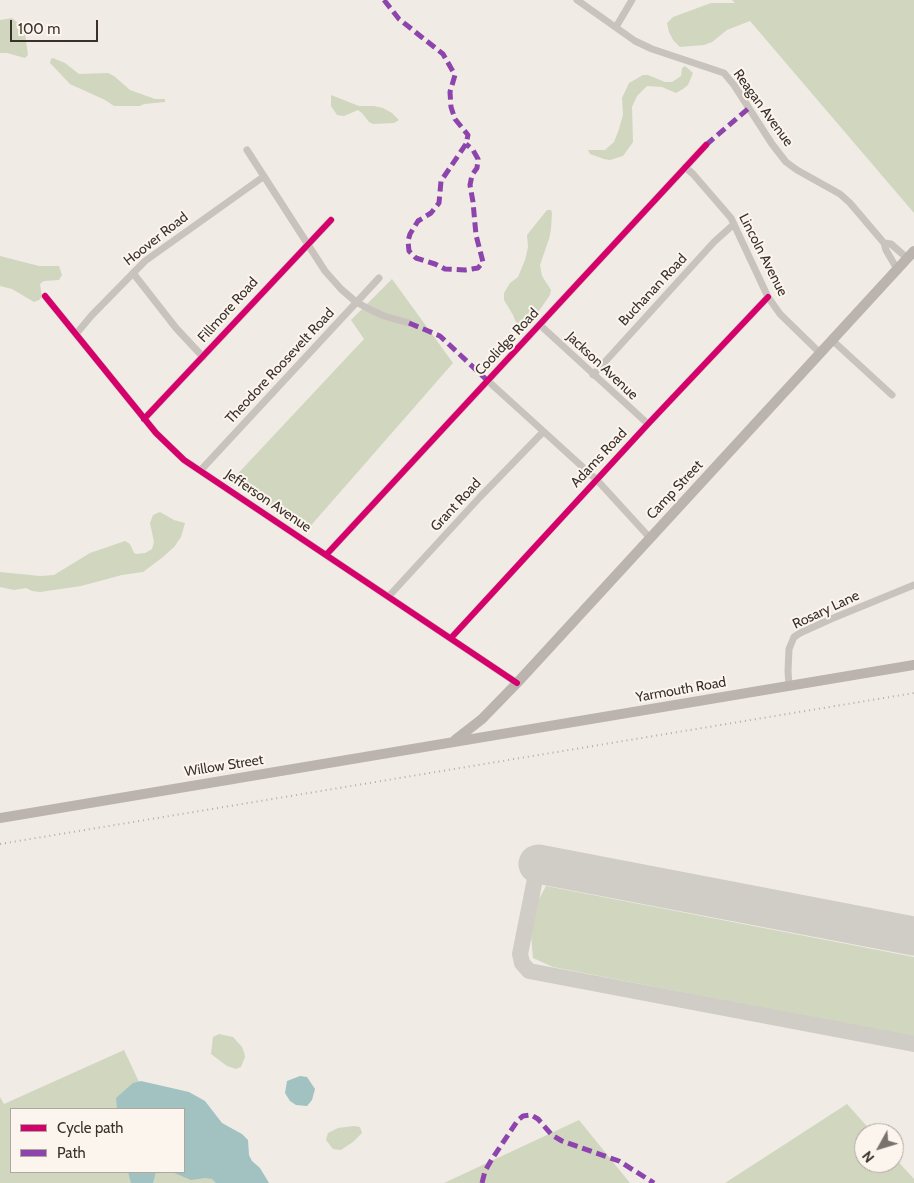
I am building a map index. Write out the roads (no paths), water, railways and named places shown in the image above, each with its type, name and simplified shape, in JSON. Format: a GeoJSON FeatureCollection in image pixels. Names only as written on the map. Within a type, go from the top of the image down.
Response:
{"type":"FeatureCollection","features":[{"type":"Feature","properties":{"kind":"main road","name":"Camp Street"},"geometry":{"type":"LineString","coordinates":[[452,742],[482,718],[517,683],[911,254]]}},
{"type":"Feature","properties":{"kind":"main road","name":"Yarmouth Road"},"geometry":{"type":"LineString","coordinates":[[452,742],[914,665]]}},
{"type":"Feature","properties":{"kind":"main road"},"geometry":{"type":"LineString","coordinates":[[482,718],[486,736]]}},
{"type":"Feature","properties":{"kind":"main road","name":"Willow Street"},"geometry":{"type":"LineString","coordinates":[[0,818],[452,742]]}},
{"type":"Feature","properties":{"kind":"street","name":"Reagan Avenue"},"geometry":{"type":"LineString","coordinates":[[577,0],[635,41],[661,54],[724,74],[729,78],[786,162],[845,199],[884,243],[897,269]]}},
{"type":"Feature","properties":{"kind":"street"},"geometry":{"type":"LineString","coordinates":[[616,27],[632,0]]}},
{"type":"Feature","properties":{"kind":"street","name":"Coolidge Road"},"geometry":{"type":"LineString","coordinates":[[326,555],[706,144]]}},
{"type":"Feature","properties":{"kind":"street"},"geometry":{"type":"LineString","coordinates":[[247,150],[330,277],[356,302],[384,316],[409,323]]}},
{"type":"Feature","properties":{"kind":"street","name":"Lincoln Avenue"},"geometry":{"type":"LineString","coordinates":[[685,167],[722,207],[734,224],[768,297],[780,314],[820,353]]}},
{"type":"Feature","properties":{"kind":"street","name":"Hoover Road"},"geometry":{"type":"LineString","coordinates":[[76,334],[144,261],[263,177]]}},
{"type":"Feature","properties":{"kind":"street","name":"Fillmore Road"},"geometry":{"type":"LineString","coordinates":[[144,419],[272,280],[332,220]]}},
{"type":"Feature","properties":{"kind":"street","name":"Buchanan Road"},"geometry":{"type":"LineString","coordinates":[[593,375],[714,242],[734,224]]}},
{"type":"Feature","properties":{"kind":"street","name":"Reagan Avenue"},"geometry":{"type":"LineString","coordinates":[[884,243],[891,244],[911,254]]}},
{"type":"Feature","properties":{"kind":"street"},"geometry":{"type":"LineString","coordinates":[[133,273],[176,328],[203,357]]}},
{"type":"Feature","properties":{"kind":"street","name":"Theodore Roosevelt Road"},"geometry":{"type":"LineString","coordinates":[[200,471],[379,278]]}},
{"type":"Feature","properties":{"kind":"street","name":"Jefferson Avenue"},"geometry":{"type":"LineString","coordinates":[[45,296],[144,419],[165,443],[184,460],[517,683]]}},
{"type":"Feature","properties":{"kind":"street","name":"Adams Road"},"geometry":{"type":"LineString","coordinates":[[451,638],[768,297]]}},
{"type":"Feature","properties":{"kind":"street","name":"Jackson Avenue"},"geometry":{"type":"LineString","coordinates":[[540,325],[648,424]]}},
{"type":"Feature","properties":{"kind":"street"},"geometry":{"type":"LineString","coordinates":[[832,340],[892,395]]}},
{"type":"Feature","properties":{"kind":"street"},"geometry":{"type":"LineString","coordinates":[[488,381],[597,480],[650,538]]}},
{"type":"Feature","properties":{"kind":"street","name":"Grant Road"},"geometry":{"type":"LineString","coordinates":[[389,596],[543,432]]}},
{"type":"Feature","properties":{"kind":"street","name":"Rosary Lane"},"geometry":{"type":"LineString","coordinates":[[789,686],[789,649],[794,637],[824,622],[914,585]]}},
{"type":"Feature","properties":{"kind":"water"},"geometry":{"type":"Polygon","coordinates":[[[300,1076],[307,1077],[315,1089],[312,1100],[307,1106],[296,1105],[290,1101],[285,1093],[287,1081],[300,1076]]]}},
{"type":"Feature","properties":{"kind":"water"},"geometry":{"type":"Polygon","coordinates":[[[141,1081],[189,1092],[205,1101],[222,1123],[242,1134],[248,1140],[249,1155],[269,1183],[216,1183],[212,1179],[191,1180],[174,1173],[185,1173],[185,1108],[117,1108],[116,1098],[133,1083],[141,1081]]]}},
{"type":"Feature","properties":{"kind":"water"},"geometry":{"type":"Polygon","coordinates":[[[128,1173],[156,1173],[153,1183],[131,1183],[128,1173]]]}},
{"type":"Feature","properties":{"kind":"railway"},"geometry":{"type":"LineString","coordinates":[[0,844],[914,693]]}}]}
